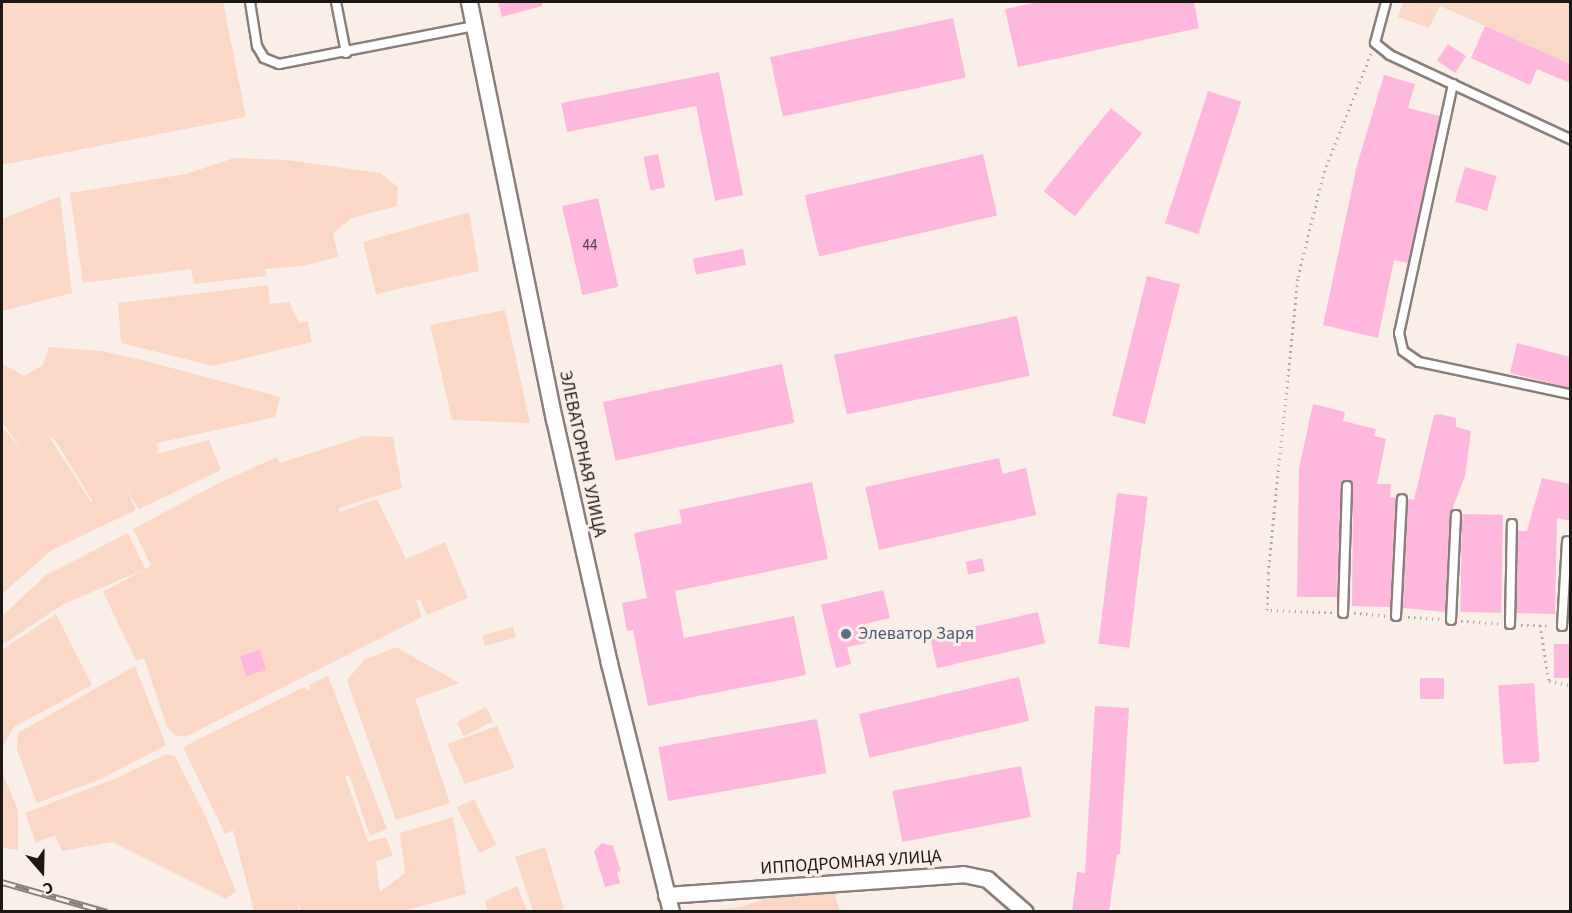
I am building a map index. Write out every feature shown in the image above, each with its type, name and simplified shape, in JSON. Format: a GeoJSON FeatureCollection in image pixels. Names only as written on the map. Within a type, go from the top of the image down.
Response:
{"type":"FeatureCollection","features":[{"type":"Feature","properties":{"kind":"street","name":"ЭЛЕВАТОРНАЯ УЛИЦА"},"geometry":{"type":"LineString","coordinates":[[469,2],[556,431],[671,912]]}},
{"type":"Feature","properties":{"kind":"street","name":"ИППОДРОМНАЯ УЛИЦА"},"geometry":{"type":"LineString","coordinates":[[666,896],[963,874],[987,879],[1025,912]]}},
{"type":"Feature","properties":{"kind":"lane"},"geometry":{"type":"LineString","coordinates":[[250,2],[255,39],[271,62],[291,64],[474,26]]}},
{"type":"Feature","properties":{"kind":"lane"},"geometry":{"type":"LineString","coordinates":[[336,2],[346,52]]}},
{"type":"Feature","properties":{"kind":"lane"},"geometry":{"type":"LineString","coordinates":[[1386,2],[1375,43],[1390,55],[1570,139]]}},
{"type":"Feature","properties":{"kind":"lane"},"geometry":{"type":"LineString","coordinates":[[1453,84],[1399,333],[1403,351],[1419,362],[1570,394]]}},
{"type":"Feature","properties":{"kind":"lane"},"geometry":{"type":"LineString","coordinates":[[1343,612],[1347,486]]}},
{"type":"Feature","properties":{"kind":"lane"},"geometry":{"type":"LineString","coordinates":[[1396,616],[1402,499]]}},
{"type":"Feature","properties":{"kind":"lane"},"geometry":{"type":"LineString","coordinates":[[1451,620],[1456,515]]}},
{"type":"Feature","properties":{"kind":"lane"},"geometry":{"type":"LineString","coordinates":[[1510,624],[1512,524]]}},
{"type":"Feature","properties":{"kind":"lane"},"geometry":{"type":"LineString","coordinates":[[1562,626],[1566,541]]}},
{"type":"Feature","properties":{"kind":"path"},"geometry":{"type":"LineString","coordinates":[[1375,43],[1324,172],[1298,277],[1268,573],[1267,610],[1343,612],[1562,626]]}},
{"type":"Feature","properties":{"kind":"path"},"geometry":{"type":"LineString","coordinates":[[1540,626],[1549,681],[1570,685]]}},
{"type":"Feature","properties":{"kind":"shaded area"},"geometry":{"type":"Polygon","coordinates":[[[2,2],[223,2],[246,117],[2,165],[2,2]]]}},
{"type":"Feature","properties":{"kind":"shaded area"},"geometry":{"type":"Polygon","coordinates":[[[1403,2],[1570,2],[1570,64],[1440,6],[1429,28],[1398,17],[1403,2]]]}},
{"type":"Feature","properties":{"kind":"shaded area"},"geometry":{"type":"Polygon","coordinates":[[[234,158],[287,160],[380,173],[398,187],[397,206],[352,218],[333,233],[338,257],[303,266],[265,269],[266,276],[194,284],[191,269],[83,283],[70,193],[186,174],[234,158]]]}},
{"type":"Feature","properties":{"kind":"shaded area"},"geometry":{"type":"Polygon","coordinates":[[[60,196],[72,293],[2,311],[2,219],[60,196]]]}},
{"type":"Feature","properties":{"kind":"shaded area"},"geometry":{"type":"Polygon","coordinates":[[[469,212],[479,271],[376,294],[363,242],[469,212]]]}},
{"type":"Feature","properties":{"kind":"shaded area"},"geometry":{"type":"Polygon","coordinates":[[[268,285],[270,304],[289,302],[299,323],[308,321],[312,342],[213,366],[121,343],[118,303],[268,285]]]}},
{"type":"Feature","properties":{"kind":"shaded area"},"geometry":{"type":"Polygon","coordinates":[[[505,310],[530,423],[452,420],[430,325],[505,310]]]}},
{"type":"Feature","properties":{"kind":"shaded area"},"geometry":{"type":"Polygon","coordinates":[[[49,347],[101,351],[280,397],[275,417],[157,443],[157,454],[209,440],[221,470],[139,509],[127,490],[136,510],[52,550],[2,594],[2,427],[22,449],[2,422],[2,363],[24,376],[43,365],[49,347]],[[48,435],[93,502],[56,441],[48,435]]]}},
{"type":"Feature","properties":{"kind":"shaded area"},"geometry":{"type":"Polygon","coordinates":[[[364,436],[393,437],[402,488],[339,508],[340,512],[377,499],[406,559],[445,542],[468,598],[427,615],[420,599],[416,600],[422,617],[187,736],[176,736],[167,727],[144,658],[136,661],[103,592],[151,565],[133,529],[217,484],[277,457],[280,463],[364,436]]]}},
{"type":"Feature","properties":{"kind":"shaded area"},"geometry":{"type":"Polygon","coordinates":[[[128,533],[145,569],[62,605],[2,645],[2,616],[46,575],[128,533]]]}},
{"type":"Feature","properties":{"kind":"shaded area"},"geometry":{"type":"Polygon","coordinates":[[[56,614],[92,685],[14,727],[2,748],[2,650],[56,614]]]}},
{"type":"Feature","properties":{"kind":"shaded area"},"geometry":{"type":"Polygon","coordinates":[[[513,627],[516,638],[485,646],[482,635],[513,627]]]}},
{"type":"Feature","properties":{"kind":"shaded area"},"geometry":{"type":"Polygon","coordinates":[[[396,647],[459,683],[415,699],[450,803],[396,820],[347,680],[364,660],[396,647]]]}},
{"type":"Feature","properties":{"kind":"shaded area"},"geometry":{"type":"Polygon","coordinates":[[[135,666],[166,745],[103,778],[37,803],[17,750],[18,733],[135,666]]]}},
{"type":"Feature","properties":{"kind":"shaded area"},"geometry":{"type":"Polygon","coordinates":[[[328,676],[387,829],[370,836],[349,775],[345,776],[368,842],[386,837],[393,855],[376,862],[380,892],[405,873],[400,833],[453,817],[466,894],[402,911],[301,911],[297,900],[299,911],[254,911],[233,830],[225,834],[183,747],[304,687],[307,691],[311,689],[309,685],[328,676]]]}},
{"type":"Feature","properties":{"kind":"shaded area"},"geometry":{"type":"Polygon","coordinates":[[[486,707],[493,721],[464,736],[457,722],[486,707]]]}},
{"type":"Feature","properties":{"kind":"shaded area"},"geometry":{"type":"Polygon","coordinates":[[[497,726],[515,768],[465,784],[447,744],[497,726]]]}},
{"type":"Feature","properties":{"kind":"shaded area"},"geometry":{"type":"Polygon","coordinates":[[[167,754],[175,756],[206,817],[236,891],[226,899],[112,842],[62,851],[55,835],[36,843],[25,813],[114,779],[167,754]]]}},
{"type":"Feature","properties":{"kind":"shaded area"},"geometry":{"type":"Polygon","coordinates":[[[2,772],[18,810],[18,850],[2,848],[2,772]]]}},
{"type":"Feature","properties":{"kind":"shaded area"},"geometry":{"type":"Polygon","coordinates":[[[474,799],[496,845],[479,853],[457,807],[474,799]]]}},
{"type":"Feature","properties":{"kind":"shaded area"},"geometry":{"type":"Polygon","coordinates":[[[545,847],[564,909],[558,911],[533,911],[515,857],[545,847]]]}},
{"type":"Feature","properties":{"kind":"shaded area"},"geometry":{"type":"Polygon","coordinates":[[[517,886],[527,911],[488,911],[485,901],[517,886]]]}},
{"type":"Feature","properties":{"kind":"shaded area"},"geometry":{"type":"Polygon","coordinates":[[[834,891],[840,911],[703,911],[741,907],[763,899],[834,891]]]}},
{"type":"Feature","properties":{"kind":"building"},"geometry":{"type":"Polygon","coordinates":[[[498,2],[542,2],[542,6],[502,17],[498,2]]]}},
{"type":"Feature","properties":{"kind":"building"},"geometry":{"type":"Polygon","coordinates":[[[1040,2],[1194,2],[1199,28],[1018,67],[1005,9],[1040,2]]]}},
{"type":"Feature","properties":{"kind":"building"},"geometry":{"type":"Polygon","coordinates":[[[953,18],[966,78],[783,117],[770,57],[953,18]]]}},
{"type":"Feature","properties":{"kind":"building"},"geometry":{"type":"Polygon","coordinates":[[[1485,26],[1570,64],[1570,83],[1537,69],[1530,85],[1471,58],[1485,26]]]}},
{"type":"Feature","properties":{"kind":"building"},"geometry":{"type":"Polygon","coordinates":[[[1448,44],[1466,56],[1455,73],[1437,61],[1448,44]]]}},
{"type":"Feature","properties":{"kind":"building"},"geometry":{"type":"Polygon","coordinates":[[[719,72],[743,195],[715,201],[696,106],[567,132],[561,103],[719,72]]]}},
{"type":"Feature","properties":{"kind":"building"},"geometry":{"type":"Polygon","coordinates":[[[1384,75],[1415,84],[1408,108],[1440,116],[1408,263],[1394,260],[1378,338],[1323,325],[1357,165],[1384,75]]]}},
{"type":"Feature","properties":{"kind":"building"},"geometry":{"type":"Polygon","coordinates":[[[1208,91],[1241,102],[1198,234],[1165,223],[1208,91]]]}},
{"type":"Feature","properties":{"kind":"building"},"geometry":{"type":"Polygon","coordinates":[[[1111,108],[1142,133],[1075,216],[1044,191],[1111,108]]]}},
{"type":"Feature","properties":{"kind":"building"},"geometry":{"type":"Polygon","coordinates":[[[658,154],[665,187],[650,190],[643,157],[658,154]]]}},
{"type":"Feature","properties":{"kind":"building"},"geometry":{"type":"Polygon","coordinates":[[[983,154],[997,215],[819,257],[805,195],[983,154]]]}},
{"type":"Feature","properties":{"kind":"building"},"geometry":{"type":"Polygon","coordinates":[[[1465,167],[1497,176],[1487,211],[1455,202],[1465,167]]]}},
{"type":"Feature","properties":{"kind":"building"},"geometry":{"type":"Polygon","coordinates":[[[598,198],[618,287],[582,295],[562,206],[598,198]]]}},
{"type":"Feature","properties":{"kind":"building"},"geometry":{"type":"Polygon","coordinates":[[[743,249],[746,265],[696,274],[693,259],[743,249]]]}},
{"type":"Feature","properties":{"kind":"building"},"geometry":{"type":"Polygon","coordinates":[[[1147,276],[1180,284],[1145,424],[1112,416],[1147,276]]]}},
{"type":"Feature","properties":{"kind":"building"},"geometry":{"type":"Polygon","coordinates":[[[1017,316],[1030,376],[847,415],[834,355],[1017,316]]]}},
{"type":"Feature","properties":{"kind":"building"},"geometry":{"type":"Polygon","coordinates":[[[1517,343],[1570,357],[1570,388],[1510,373],[1517,343]]]}},
{"type":"Feature","properties":{"kind":"building"},"geometry":{"type":"Polygon","coordinates":[[[782,364],[794,423],[615,461],[603,402],[782,364]]]}},
{"type":"Feature","properties":{"kind":"building"},"geometry":{"type":"Polygon","coordinates":[[[1313,404],[1345,412],[1343,421],[1376,429],[1374,436],[1386,439],[1377,484],[1391,484],[1390,497],[1396,498],[1390,607],[1352,606],[1353,486],[1348,480],[1341,486],[1337,597],[1297,597],[1299,468],[1313,404]]]}},
{"type":"Feature","properties":{"kind":"building"},"geometry":{"type":"Polygon","coordinates":[[[1440,414],[1456,418],[1456,427],[1471,431],[1465,476],[1450,515],[1445,612],[1402,608],[1408,499],[1414,500],[1434,415],[1440,414]]]}},
{"type":"Feature","properties":{"kind":"building"},"geometry":{"type":"Polygon","coordinates":[[[999,458],[1003,474],[1026,468],[1036,515],[879,550],[865,487],[999,458]]]}},
{"type":"Feature","properties":{"kind":"building"},"geometry":{"type":"Polygon","coordinates":[[[1542,478],[1570,484],[1570,521],[1557,518],[1555,614],[1516,613],[1518,531],[1527,531],[1542,478]]]}},
{"type":"Feature","properties":{"kind":"building"},"geometry":{"type":"Polygon","coordinates":[[[812,482],[828,559],[675,591],[684,638],[794,616],[806,675],[648,706],[633,630],[627,631],[622,603],[647,598],[634,533],[682,523],[679,510],[812,482]]]}},
{"type":"Feature","properties":{"kind":"building"},"geometry":{"type":"Polygon","coordinates":[[[1117,493],[1148,497],[1129,648],[1098,644],[1117,493]]]}},
{"type":"Feature","properties":{"kind":"building"},"geometry":{"type":"Polygon","coordinates":[[[1462,514],[1503,515],[1501,613],[1460,612],[1462,514]]]}},
{"type":"Feature","properties":{"kind":"building"},"geometry":{"type":"Polygon","coordinates":[[[982,558],[985,571],[968,574],[965,562],[982,558]]]}},
{"type":"Feature","properties":{"kind":"building","name":"Элеватор Заря"},"geometry":{"type":"Polygon","coordinates":[[[883,590],[890,618],[861,625],[866,643],[847,647],[851,664],[836,668],[821,605],[883,590]]]}},
{"type":"Feature","properties":{"kind":"building"},"geometry":{"type":"Polygon","coordinates":[[[1038,612],[1045,643],[937,668],[930,637],[1038,612]]]}},
{"type":"Feature","properties":{"kind":"building"},"geometry":{"type":"Polygon","coordinates":[[[1554,644],[1570,644],[1570,678],[1554,678],[1554,644]]]}},
{"type":"Feature","properties":{"kind":"building"},"geometry":{"type":"Polygon","coordinates":[[[260,650],[266,670],[246,676],[240,656],[260,650]]]}},
{"type":"Feature","properties":{"kind":"building"},"geometry":{"type":"Polygon","coordinates":[[[1019,677],[1029,721],[869,758],[859,714],[1019,677]]]}},
{"type":"Feature","properties":{"kind":"building"},"geometry":{"type":"Polygon","coordinates":[[[1420,678],[1444,678],[1444,699],[1420,699],[1420,678]]]}},
{"type":"Feature","properties":{"kind":"building"},"geometry":{"type":"Polygon","coordinates":[[[1534,683],[1540,762],[1504,764],[1498,686],[1534,683]]]}},
{"type":"Feature","properties":{"kind":"building"},"geometry":{"type":"Polygon","coordinates":[[[1095,706],[1129,708],[1120,854],[1117,854],[1109,912],[1072,912],[1077,872],[1085,873],[1095,706]]]}},
{"type":"Feature","properties":{"kind":"building"},"geometry":{"type":"Polygon","coordinates":[[[817,719],[827,773],[668,801],[658,747],[817,719]]]}},
{"type":"Feature","properties":{"kind":"building"},"geometry":{"type":"Polygon","coordinates":[[[1021,766],[1031,817],[902,842],[892,791],[1021,766]]]}},
{"type":"Feature","properties":{"kind":"building"},"geometry":{"type":"Polygon","coordinates":[[[602,843],[613,846],[621,871],[617,872],[620,883],[605,887],[594,851],[602,843]]]}},
{"type":"Feature","properties":{"kind":"railway"},"geometry":{"type":"LineString","coordinates":[[2,882],[107,912]]}},
{"type":"Feature","properties":{"kind":"place","name":"Элеватор Заря"},"geometry":{"type":"Point","coordinates":[846,634]}}]}
